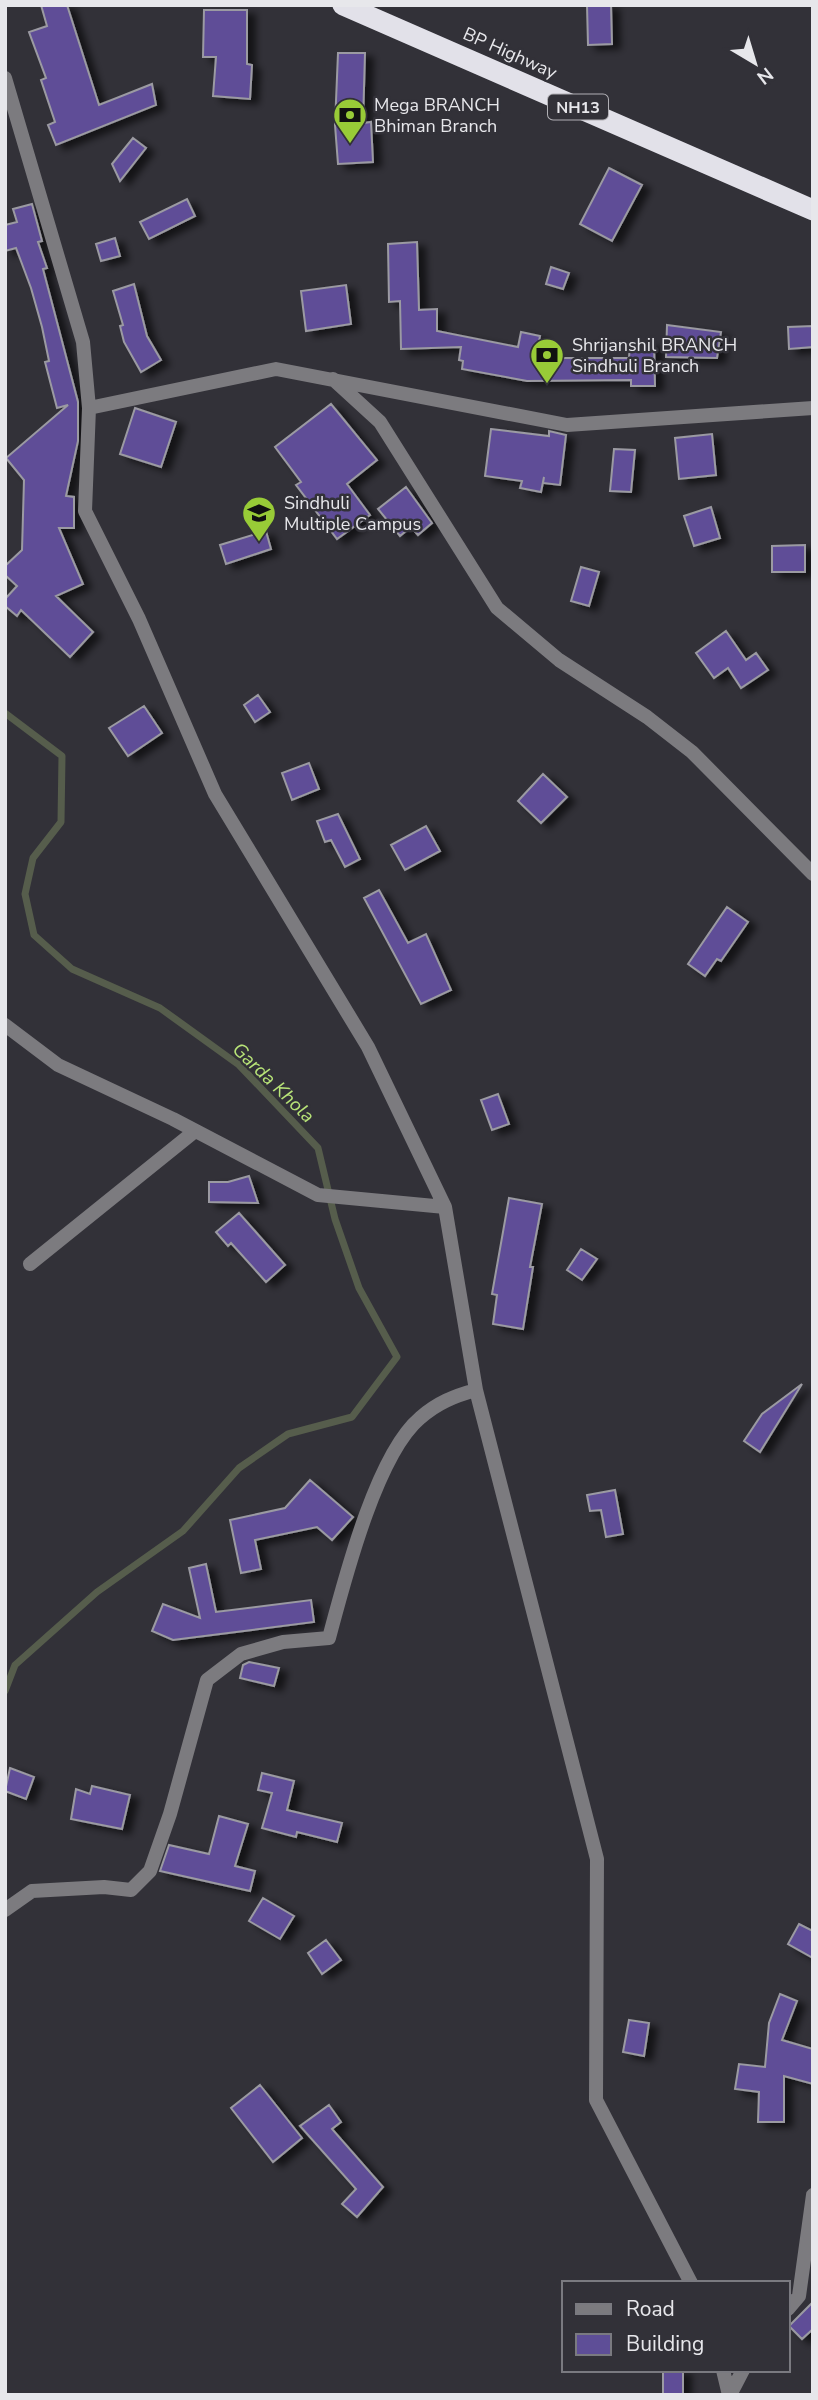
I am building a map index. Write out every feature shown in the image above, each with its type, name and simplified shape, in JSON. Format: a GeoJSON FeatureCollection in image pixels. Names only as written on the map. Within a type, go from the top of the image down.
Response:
{"type":"FeatureCollection","features":[{"type":"Feature","properties":{"kind":"highway","name":"BP Highway"},"geometry":{"type":"LineString","coordinates":[[343,5],[813,210]]}},
{"type":"Feature","properties":{"kind":"street"},"geometry":{"type":"LineString","coordinates":[[5,78],[83,342],[89,408],[85,511],[139,619],[215,794],[368,1047],[445,1207],[476,1390],[597,1859],[596,2100],[690,2281]]}},
{"type":"Feature","properties":{"kind":"street"},"geometry":{"type":"LineString","coordinates":[[89,408],[276,369],[567,425],[813,408]]}},
{"type":"Feature","properties":{"kind":"street"},"geometry":{"type":"LineString","coordinates":[[333,378],[380,422],[497,608],[559,660],[648,717],[692,752],[813,874]]}},
{"type":"Feature","properties":{"kind":"street"},"geometry":{"type":"LineString","coordinates":[[5,1025],[58,1065],[195,1130],[318,1195],[445,1207]]}},
{"type":"Feature","properties":{"kind":"street"},"geometry":{"type":"LineString","coordinates":[[30,1264],[195,1130]]}},
{"type":"Feature","properties":{"kind":"street"},"geometry":{"type":"LineString","coordinates":[[5,1910],[32,1891],[104,1887],[131,1890],[150,1871],[170,1814],[207,1680],[241,1654],[283,1642],[329,1638],[365,1521],[386,1465],[417,1420],[449,1397],[476,1390]]}},
{"type":"Feature","properties":{"kind":"street"},"geometry":{"type":"LineString","coordinates":[[790,2307],[799,2296],[813,2195]]}},
{"type":"Feature","properties":{"kind":"street"},"geometry":{"type":"LineString","coordinates":[[724,2372],[730,2395]]}},
{"type":"Feature","properties":{"kind":"street"},"geometry":{"type":"LineString","coordinates":[[730,2395],[742,2372]]}},
{"type":"Feature","properties":{"kind":"building"},"geometry":{"type":"Polygon","coordinates":[[[41,5],[67,5],[99,105],[152,84],[156,105],[56,145],[48,125],[55,122],[41,80],[46,78],[29,32],[47,26],[41,5]]]}},
{"type":"Feature","properties":{"kind":"building"},"geometry":{"type":"Polygon","coordinates":[[[587,5],[611,5],[612,44],[588,45],[587,5]]]}},
{"type":"Feature","properties":{"kind":"building"},"geometry":{"type":"Polygon","coordinates":[[[204,10],[247,10],[247,64],[252,65],[250,99],[213,96],[216,57],[203,57],[204,10]]]}},
{"type":"Feature","properties":{"kind":"building"},"geometry":{"type":"Polygon","coordinates":[[[338,53],[365,53],[363,123],[371,122],[373,162],[338,164],[335,125],[338,53]]]}},
{"type":"Feature","properties":{"kind":"building"},"geometry":{"type":"Polygon","coordinates":[[[133,138],[146,148],[120,181],[112,164],[133,138]]]}},
{"type":"Feature","properties":{"kind":"building"},"geometry":{"type":"Polygon","coordinates":[[[609,168],[642,185],[612,241],[580,224],[609,168]]]}},
{"type":"Feature","properties":{"kind":"building"},"geometry":{"type":"Polygon","coordinates":[[[187,199],[195,216],[149,239],[140,222],[187,199]]]}},
{"type":"Feature","properties":{"kind":"building"},"geometry":{"type":"Polygon","coordinates":[[[32,204],[42,241],[38,242],[47,268],[43,269],[78,402],[78,441],[66,496],[74,497],[74,528],[59,528],[83,584],[56,596],[93,632],[70,657],[21,610],[17,616],[5,606],[5,599],[17,586],[5,575],[5,566],[22,550],[24,480],[6,458],[68,405],[57,408],[45,362],[49,361],[42,327],[16,248],[5,251],[5,225],[17,222],[13,209],[32,204]]]}},
{"type":"Feature","properties":{"kind":"building"},"geometry":{"type":"Polygon","coordinates":[[[115,238],[120,256],[101,261],[96,244],[115,238]]]}},
{"type":"Feature","properties":{"kind":"building"},"geometry":{"type":"Polygon","coordinates":[[[417,242],[419,310],[437,309],[437,331],[518,347],[521,332],[540,336],[536,358],[629,358],[630,343],[654,344],[655,386],[631,386],[631,380],[527,381],[462,369],[463,361],[459,360],[461,347],[401,349],[400,301],[389,302],[388,244],[417,242]]]}},
{"type":"Feature","properties":{"kind":"building"},"geometry":{"type":"Polygon","coordinates":[[[551,267],[569,273],[563,289],[546,284],[551,267]]]}},
{"type":"Feature","properties":{"kind":"building"},"geometry":{"type":"Polygon","coordinates":[[[134,284],[147,336],[161,360],[141,372],[124,342],[120,326],[123,325],[113,291],[134,284]]]}},
{"type":"Feature","properties":{"kind":"building"},"geometry":{"type":"Polygon","coordinates":[[[346,285],[351,324],[306,331],[301,291],[346,285]]]}},
{"type":"Feature","properties":{"kind":"building"},"geometry":{"type":"Polygon","coordinates":[[[667,325],[721,332],[717,358],[666,357],[667,325]]]}},
{"type":"Feature","properties":{"kind":"building"},"geometry":{"type":"Polygon","coordinates":[[[813,326],[813,347],[789,349],[788,327],[813,326]]]}},
{"type":"Feature","properties":{"kind":"building"},"geometry":{"type":"Polygon","coordinates":[[[331,404],[377,460],[347,484],[370,515],[337,539],[296,485],[301,482],[275,447],[331,404]]]}},
{"type":"Feature","properties":{"kind":"building"},"geometry":{"type":"Polygon","coordinates":[[[135,408],[176,422],[161,467],[120,454],[135,408]]]}},
{"type":"Feature","properties":{"kind":"building"},"geometry":{"type":"Polygon","coordinates":[[[491,429],[549,436],[549,431],[566,435],[560,485],[543,483],[544,477],[541,492],[520,488],[522,481],[485,476],[491,429]]]}},
{"type":"Feature","properties":{"kind":"building"},"geometry":{"type":"Polygon","coordinates":[[[712,434],[716,475],[679,479],[675,438],[712,434]]]}},
{"type":"Feature","properties":{"kind":"building"},"geometry":{"type":"Polygon","coordinates":[[[614,449],[635,450],[631,492],[610,491],[614,449]]]}},
{"type":"Feature","properties":{"kind":"building"},"geometry":{"type":"Polygon","coordinates":[[[406,487],[432,523],[418,535],[411,527],[400,536],[378,509],[406,487]]]}},
{"type":"Feature","properties":{"kind":"building"},"geometry":{"type":"Polygon","coordinates":[[[711,507],[720,538],[694,546],[684,516],[711,507]]]}},
{"type":"Feature","properties":{"kind":"building"},"geometry":{"type":"Polygon","coordinates":[[[266,531],[271,549],[226,564],[220,545],[266,531]]]}},
{"type":"Feature","properties":{"kind":"building"},"geometry":{"type":"Polygon","coordinates":[[[805,545],[805,572],[772,572],[772,546],[805,545]]]}},
{"type":"Feature","properties":{"kind":"building"},"geometry":{"type":"Polygon","coordinates":[[[581,567],[599,572],[589,606],[571,601],[581,567]]]}},
{"type":"Feature","properties":{"kind":"building"},"geometry":{"type":"Polygon","coordinates":[[[726,631],[746,660],[756,653],[768,670],[741,688],[728,668],[714,678],[696,653],[726,631]]]}},
{"type":"Feature","properties":{"kind":"building"},"geometry":{"type":"Polygon","coordinates":[[[258,695],[270,712],[255,722],[244,705],[258,695]]]}},
{"type":"Feature","properties":{"kind":"building"},"geometry":{"type":"Polygon","coordinates":[[[144,706],[162,733],[128,756],[109,728],[144,706]]]}},
{"type":"Feature","properties":{"kind":"building"},"geometry":{"type":"Polygon","coordinates":[[[309,763],[319,789],[292,800],[282,773],[309,763]]]}},
{"type":"Feature","properties":{"kind":"building"},"geometry":{"type":"Polygon","coordinates":[[[543,774],[567,797],[541,823],[518,801],[543,774]]]}},
{"type":"Feature","properties":{"kind":"building"},"geometry":{"type":"Polygon","coordinates":[[[338,814],[360,859],[345,867],[331,840],[325,842],[317,821],[338,814]]]}},
{"type":"Feature","properties":{"kind":"building"},"geometry":{"type":"Polygon","coordinates":[[[426,826],[440,851],[405,870],[391,845],[426,826]]]}},
{"type":"Feature","properties":{"kind":"building"},"geometry":{"type":"Polygon","coordinates":[[[379,890],[408,943],[426,934],[451,990],[421,1004],[364,898],[379,890]]]}},
{"type":"Feature","properties":{"kind":"building"},"geometry":{"type":"Polygon","coordinates":[[[727,907],[748,922],[721,961],[717,959],[705,976],[688,964],[727,907]]]}},
{"type":"Feature","properties":{"kind":"building"},"geometry":{"type":"Polygon","coordinates":[[[498,1094],[509,1124],[492,1130],[481,1100],[498,1094]]]}},
{"type":"Feature","properties":{"kind":"building"},"geometry":{"type":"Polygon","coordinates":[[[249,1176],[258,1203],[209,1202],[209,1182],[228,1182],[249,1176]]]}},
{"type":"Feature","properties":{"kind":"building"},"geometry":{"type":"Polygon","coordinates":[[[509,1198],[542,1204],[530,1267],[533,1267],[523,1329],[493,1324],[497,1295],[492,1294],[509,1198]]]}},
{"type":"Feature","properties":{"kind":"building"},"geometry":{"type":"Polygon","coordinates":[[[239,1213],[285,1265],[266,1282],[231,1243],[228,1246],[216,1232],[239,1213]]]}},
{"type":"Feature","properties":{"kind":"building"},"geometry":{"type":"Polygon","coordinates":[[[581,1249],[597,1259],[582,1280],[567,1270],[581,1249]]]}},
{"type":"Feature","properties":{"kind":"building"},"geometry":{"type":"Polygon","coordinates":[[[802,1384],[760,1452],[744,1441],[762,1414],[802,1384]]]}},
{"type":"Feature","properties":{"kind":"building"},"geometry":{"type":"Polygon","coordinates":[[[310,1480],[353,1517],[332,1540],[317,1527],[255,1540],[261,1569],[241,1573],[230,1520],[285,1508],[310,1480]]]}},
{"type":"Feature","properties":{"kind":"building"},"geometry":{"type":"Polygon","coordinates":[[[615,1490],[623,1534],[606,1537],[601,1510],[590,1511],[587,1495],[615,1490]]]}},
{"type":"Feature","properties":{"kind":"building"},"geometry":{"type":"Polygon","coordinates":[[[206,1564],[216,1612],[311,1600],[314,1622],[173,1640],[152,1631],[163,1604],[200,1618],[189,1568],[206,1564]]]}},
{"type":"Feature","properties":{"kind":"building"},"geometry":{"type":"Polygon","coordinates":[[[249,1662],[279,1668],[274,1686],[240,1678],[243,1665],[249,1662]]]}},
{"type":"Feature","properties":{"kind":"building"},"geometry":{"type":"Polygon","coordinates":[[[10,1768],[34,1777],[26,1799],[5,1791],[10,1768]]]}},
{"type":"Feature","properties":{"kind":"building"},"geometry":{"type":"Polygon","coordinates":[[[262,1773],[294,1781],[287,1810],[342,1823],[337,1842],[297,1832],[296,1837],[262,1828],[272,1793],[258,1790],[262,1773]]]}},
{"type":"Feature","properties":{"kind":"building"},"geometry":{"type":"Polygon","coordinates":[[[92,1786],[130,1795],[122,1829],[71,1819],[76,1789],[90,1794],[92,1786]]]}},
{"type":"Feature","properties":{"kind":"building"},"geometry":{"type":"Polygon","coordinates":[[[219,1816],[248,1824],[235,1866],[255,1871],[250,1891],[160,1871],[169,1845],[209,1854],[219,1816]]]}},
{"type":"Feature","properties":{"kind":"building"},"geometry":{"type":"Polygon","coordinates":[[[263,1898],[294,1916],[280,1939],[249,1921],[263,1898]]]}},
{"type":"Feature","properties":{"kind":"building"},"geometry":{"type":"Polygon","coordinates":[[[799,1924],[813,1931],[813,1958],[788,1944],[799,1924]]]}},
{"type":"Feature","properties":{"kind":"building"},"geometry":{"type":"Polygon","coordinates":[[[326,1940],[341,1960],[322,1974],[308,1953],[326,1940]]]}},
{"type":"Feature","properties":{"kind":"building"},"geometry":{"type":"Polygon","coordinates":[[[780,1994],[797,2001],[782,2040],[813,2049],[813,2084],[784,2076],[784,2122],[758,2122],[759,2092],[735,2089],[739,2064],[765,2067],[769,2023],[780,1994]]]}},
{"type":"Feature","properties":{"kind":"building"},"geometry":{"type":"Polygon","coordinates":[[[629,2020],[649,2023],[644,2056],[623,2052],[629,2020]]]}},
{"type":"Feature","properties":{"kind":"building"},"geometry":{"type":"Polygon","coordinates":[[[260,2085],[302,2138],[273,2162],[231,2108],[260,2085]]]}},
{"type":"Feature","properties":{"kind":"building"},"geometry":{"type":"Polygon","coordinates":[[[329,2105],[341,2122],[332,2129],[383,2187],[357,2217],[342,2204],[356,2189],[300,2126],[329,2105]]]}},
{"type":"Feature","properties":{"kind":"building"},"geometry":{"type":"Polygon","coordinates":[[[813,2302],[813,2329],[802,2339],[790,2325],[813,2302]]]}},
{"type":"Feature","properties":{"kind":"building"},"geometry":{"type":"Polygon","coordinates":[[[663,2372],[683,2372],[683,2395],[663,2395],[663,2372]]]}},
{"type":"Feature","properties":{"kind":"waterway","name":"Garda Khola"},"geometry":{"type":"LineString","coordinates":[[5,713],[62,756],[61,822],[33,858],[25,894],[34,935],[72,969],[160,1008],[239,1065],[318,1148],[335,1219],[359,1288],[397,1357],[352,1417],[288,1434],[239,1468],[183,1531],[97,1592],[15,1665],[5,1691]]}},
{"type":"Feature","properties":{"kind":"place","name":"Mega BRANCH Bhiman Branch"},"geometry":{"type":"Point","coordinates":[350,145]}},
{"type":"Feature","properties":{"kind":"place","name":"Shrijanshil BRANCH Sindhuli Branch"},"geometry":{"type":"Point","coordinates":[547,385]}},
{"type":"Feature","properties":{"kind":"place","name":"Sindhuli Multiple Campus"},"geometry":{"type":"Point","coordinates":[259,543]}}]}
